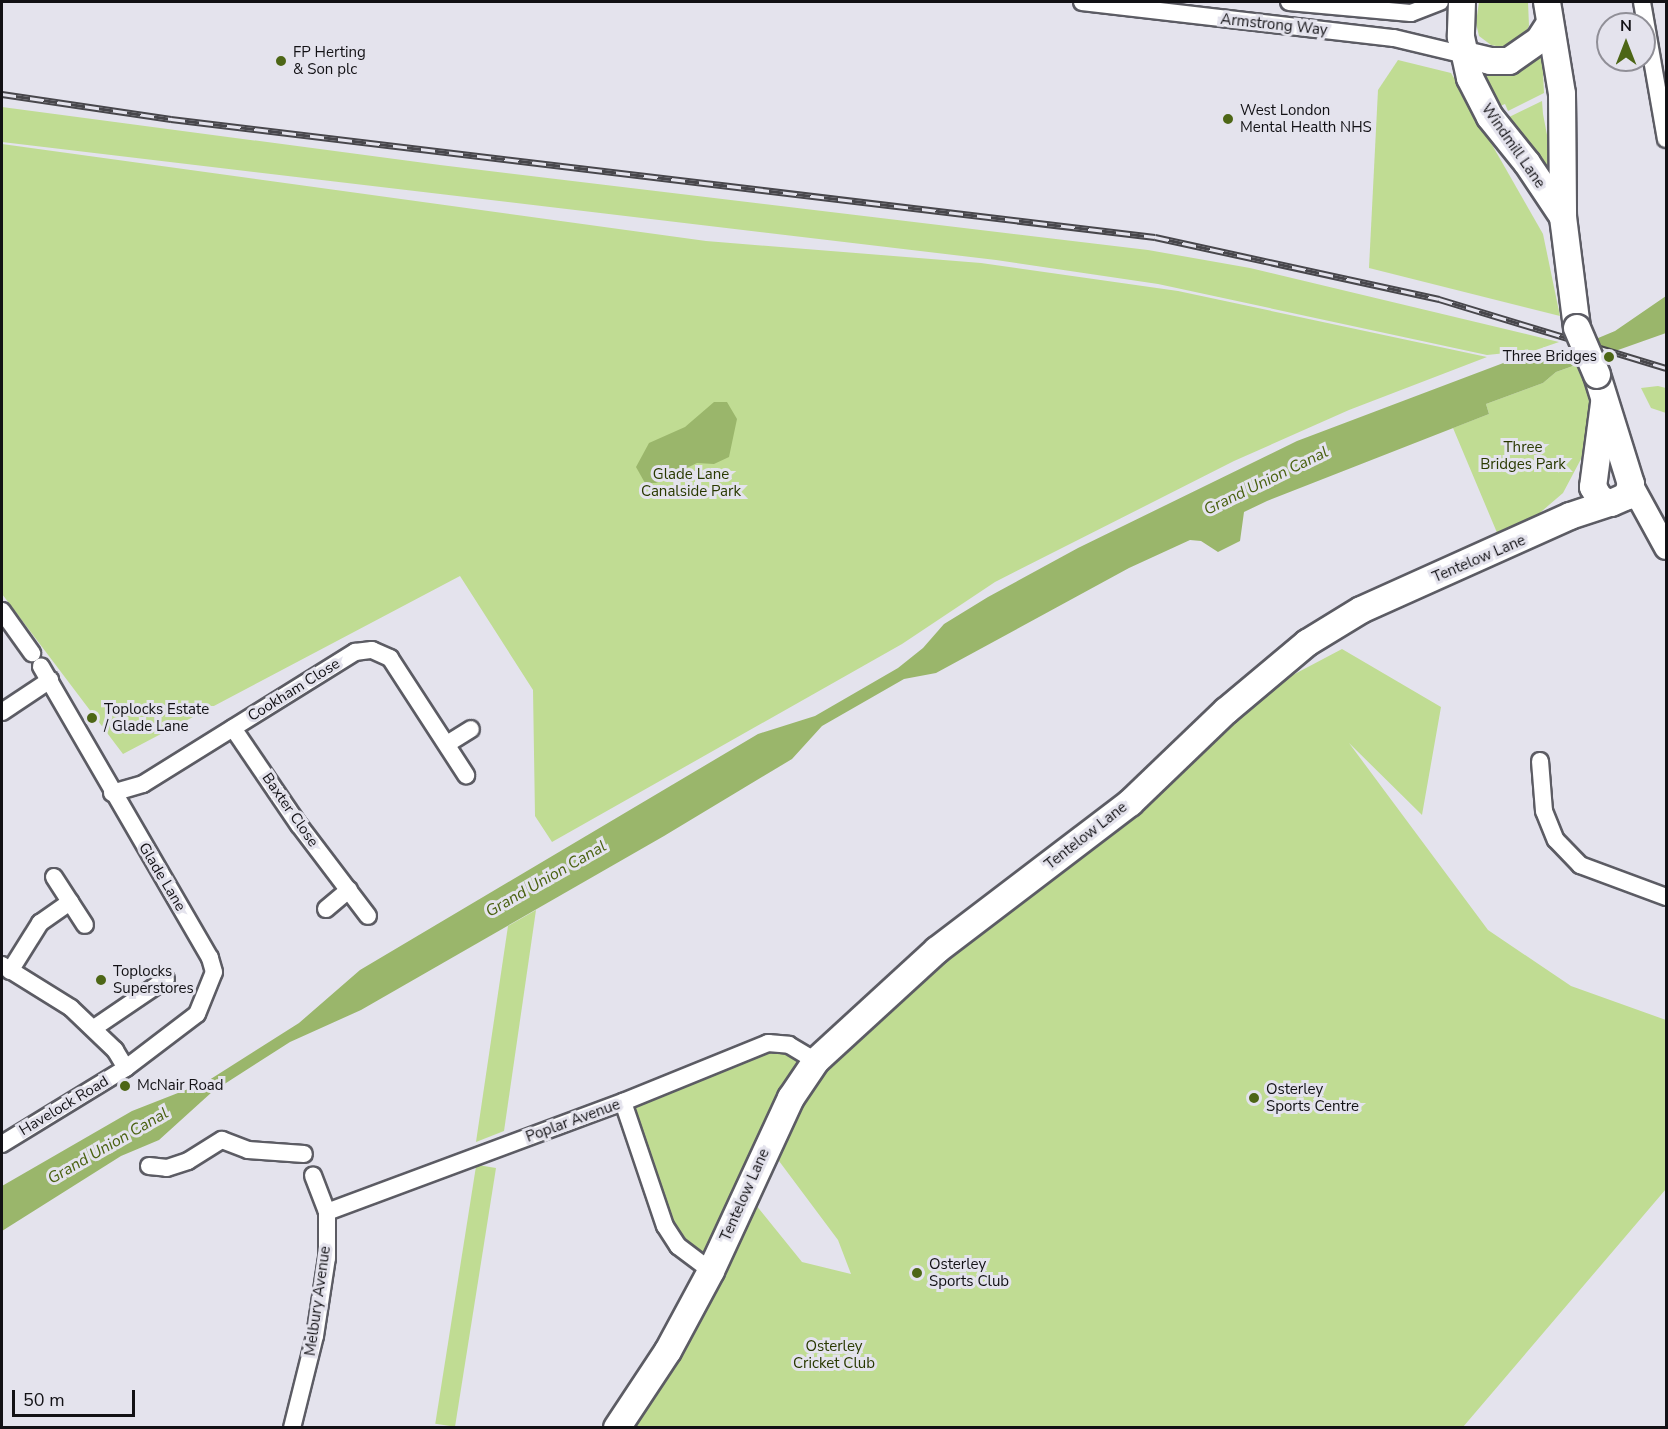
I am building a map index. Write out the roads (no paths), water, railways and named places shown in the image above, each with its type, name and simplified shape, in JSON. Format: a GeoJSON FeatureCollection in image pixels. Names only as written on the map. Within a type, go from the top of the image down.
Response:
{"type":"FeatureCollection","features":[{"type":"Feature","properties":{"kind":"main road","name":"Windmill Lane"},"geometry":{"type":"LineString","coordinates":[[1462,2],[1465,55],[1470,78],[1482,105],[1563,217]]}},
{"type":"Feature","properties":{"kind":"main road","name":"Windmill Lane"},"geometry":{"type":"LineString","coordinates":[[1550,25],[1562,94],[1565,158],[1563,217],[1577,328],[1597,375],[1604,403],[1613,488],[1663,540]]}},
{"type":"Feature","properties":{"kind":"main road"},"geometry":{"type":"LineString","coordinates":[[1465,55],[1509,61],[1539,40],[1550,25]]}},
{"type":"Feature","properties":{"kind":"main road","name":"Tentelow Lane"},"geometry":{"type":"LineString","coordinates":[[616,1428],[668,1351],[711,1270],[791,1098],[816,1061],[937,950],[1130,803],[1233,704],[1307,643],[1361,610],[1570,516],[1613,488]]}},
{"type":"Feature","properties":{"kind":"street","name":"Armstrong Way"},"geometry":{"type":"LineString","coordinates":[[1082,2],[1394,38],[1465,55]]}},
{"type":"Feature","properties":{"kind":"street","name":"Armstrong Way"},"geometry":{"type":"LineString","coordinates":[[1289,2],[1412,13],[1440,2]]}},
{"type":"Feature","properties":{"kind":"street"},"geometry":{"type":"LineString","coordinates":[[1642,2],[1666,139]]}},
{"type":"Feature","properties":{"kind":"street","name":"Glade Lane"},"geometry":{"type":"LineString","coordinates":[[2,611],[41,667],[112,794],[210,958],[214,972],[197,1014],[126,1068]]}},
{"type":"Feature","properties":{"kind":"street","name":"Cookham Close"},"geometry":{"type":"LineString","coordinates":[[112,794],[143,784],[355,652],[372,650],[390,658],[466,775]]}},
{"type":"Feature","properties":{"kind":"street"},"geometry":{"type":"LineString","coordinates":[[2,712],[41,667]]}},
{"type":"Feature","properties":{"kind":"street","name":"Baxter Close"},"geometry":{"type":"LineString","coordinates":[[233,728],[368,916]]}},
{"type":"Feature","properties":{"kind":"street"},"geometry":{"type":"LineString","coordinates":[[447,744],[471,729]]}},
{"type":"Feature","properties":{"kind":"street"},"geometry":{"type":"LineString","coordinates":[[1540,761],[1544,811],[1556,840],[1580,865],[1666,897]]}},
{"type":"Feature","properties":{"kind":"street"},"geometry":{"type":"LineString","coordinates":[[54,877],[85,925]]}},
{"type":"Feature","properties":{"kind":"street"},"geometry":{"type":"LineString","coordinates":[[326,909],[349,890]]}},
{"type":"Feature","properties":{"kind":"street"},"geometry":{"type":"LineString","coordinates":[[70,902],[40,922],[6,968],[71,1008],[94,1028],[126,1068]]}},
{"type":"Feature","properties":{"kind":"street"},"geometry":{"type":"LineString","coordinates":[[94,1028],[166,980]]}},
{"type":"Feature","properties":{"kind":"street","name":"Poplar Avenue"},"geometry":{"type":"LineString","coordinates":[[327,1212],[623,1102],[768,1043],[789,1045],[816,1061]]}},
{"type":"Feature","properties":{"kind":"street","name":"Havelock Road"},"geometry":{"type":"LineString","coordinates":[[2,1144],[126,1068]]}},
{"type":"Feature","properties":{"kind":"street"},"geometry":{"type":"LineString","coordinates":[[623,1102],[665,1226],[678,1246],[711,1270]]}},
{"type":"Feature","properties":{"kind":"street"},"geometry":{"type":"LineString","coordinates":[[149,1166],[167,1168],[188,1161],[222,1140],[248,1150],[304,1154]]}},
{"type":"Feature","properties":{"kind":"street","name":"Melbury Avenue"},"geometry":{"type":"LineString","coordinates":[[292,1428],[317,1325],[327,1258],[327,1212],[313,1176]]}},
{"type":"Feature","properties":{"kind":"water","name":"Grand Union Canal"},"geometry":{"type":"Polygon","coordinates":[[[1666,296],[1666,333],[1556,372],[1543,383],[1486,404],[1489,414],[1244,512],[1240,541],[1218,552],[1201,541],[1190,540],[1129,568],[936,673],[904,679],[822,726],[792,759],[664,836],[361,1010],[290,1042],[212,1092],[159,1140],[121,1156],[2,1231],[2,1186],[132,1111],[206,1082],[299,1023],[360,970],[758,734],[815,716],[898,668],[923,648],[944,624],[988,597],[1078,548],[1297,441],[1506,362],[1543,361],[1615,331],[1666,296]]]}},
{"type":"Feature","properties":{"kind":"water"},"geometry":{"type":"Polygon","coordinates":[[[714,402],[727,402],[737,419],[729,457],[714,464],[697,463],[656,483],[645,483],[636,467],[649,443],[685,427],[714,402]]]}},
{"type":"Feature","properties":{"kind":"railway"},"geometry":{"type":"LineString","coordinates":[[2,94],[171,119],[1155,237],[1439,299],[1666,368]]}},
{"type":"Feature","properties":{"kind":"place","name":"FP Herting & Son plc"},"geometry":{"type":"Point","coordinates":[281,61]}},
{"type":"Feature","properties":{"kind":"place","name":"West London Mental Health NHS"},"geometry":{"type":"Point","coordinates":[1228,119]}},
{"type":"Feature","properties":{"kind":"place","name":"Three Bridges"},"geometry":{"type":"Point","coordinates":[1609,357]}},
{"type":"Feature","properties":{"kind":"place","name":"Toplocks Estate / Glade Lane"},"geometry":{"type":"Point","coordinates":[92,718]}},
{"type":"Feature","properties":{"kind":"place","name":"Toplocks Superstores"},"geometry":{"type":"Point","coordinates":[101,980]}},
{"type":"Feature","properties":{"kind":"place","name":"McNair Road"},"geometry":{"type":"Point","coordinates":[125,1086]}},
{"type":"Feature","properties":{"kind":"place","name":"Osterley Sports Centre"},"geometry":{"type":"Point","coordinates":[1254,1098]}},
{"type":"Feature","properties":{"kind":"place","name":"Osterley Sports Club"},"geometry":{"type":"Point","coordinates":[917,1273]}},
{"type":"Feature","properties":{"kind":"park label","name":"Three Bridges Park"},"geometry":{"type":"Point","coordinates":[1523,456]}},
{"type":"Feature","properties":{"kind":"park label","name":"Glade Lane Canalside Park"},"geometry":{"type":"Point","coordinates":[691,482]}},
{"type":"Feature","properties":{"kind":"park label","name":"Osterley Cricket Club"},"geometry":{"type":"Point","coordinates":[834,1354]}}]}
